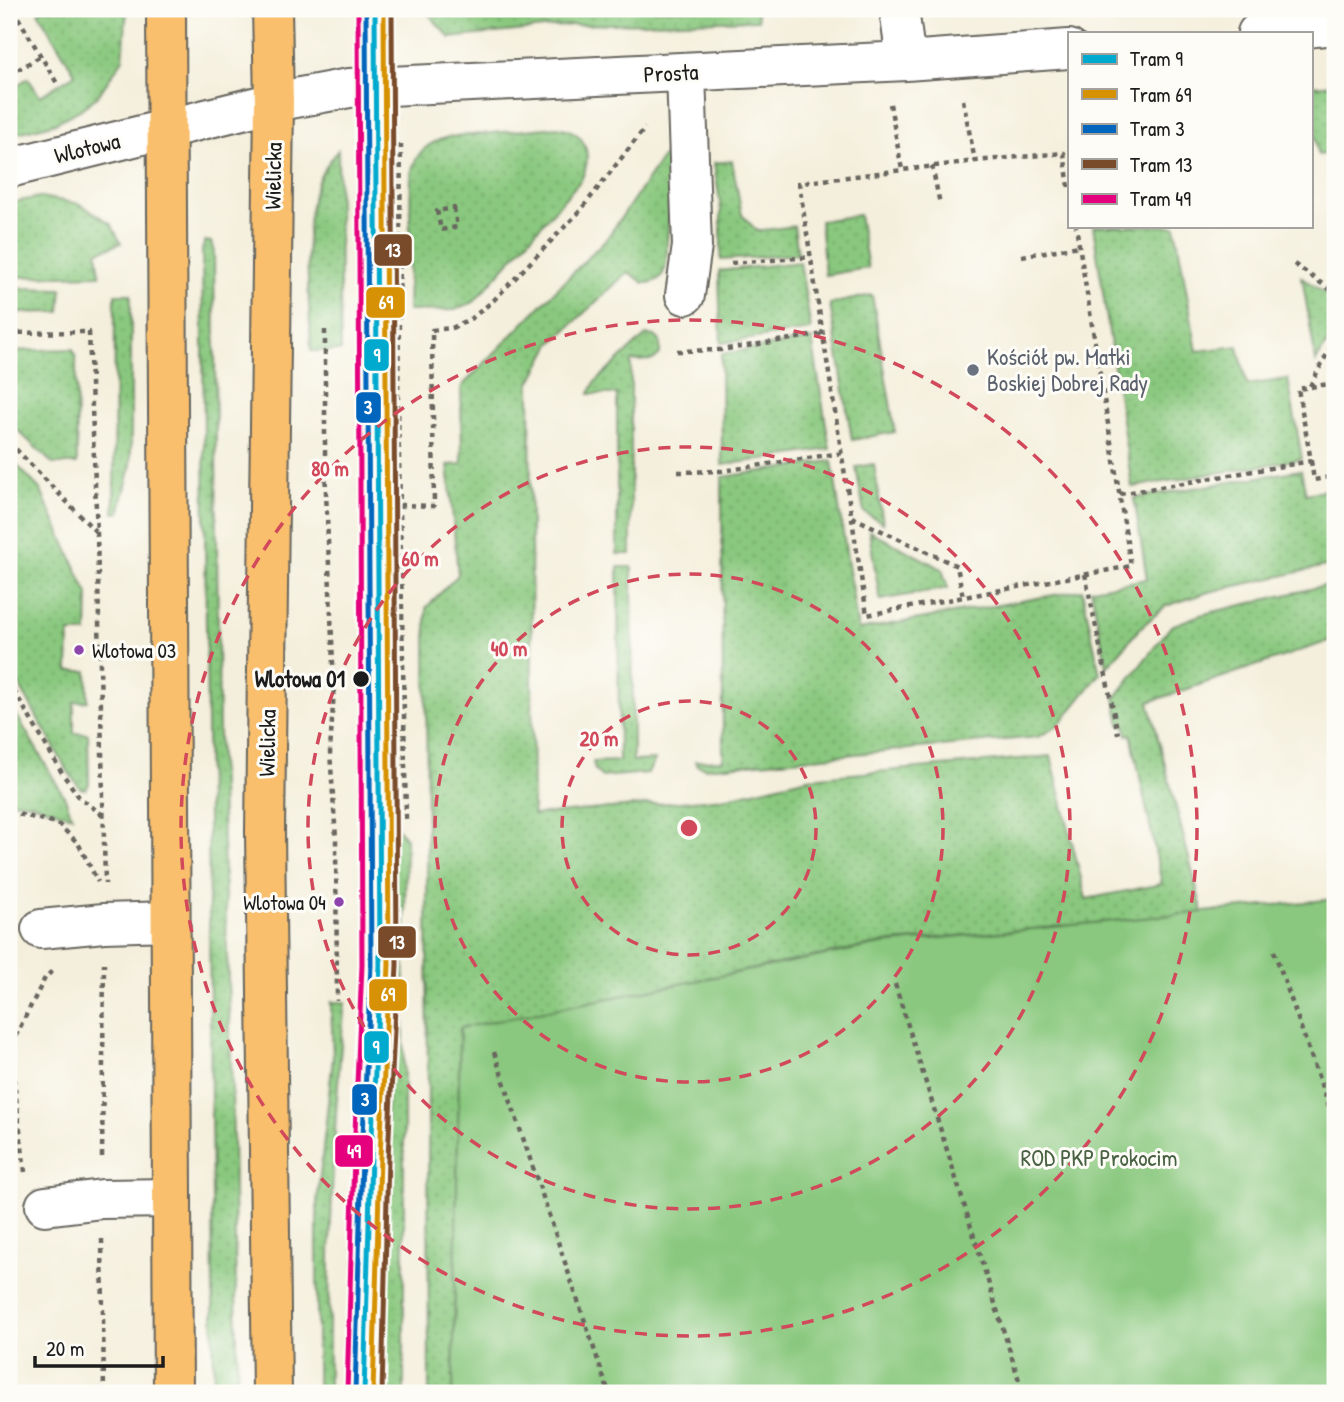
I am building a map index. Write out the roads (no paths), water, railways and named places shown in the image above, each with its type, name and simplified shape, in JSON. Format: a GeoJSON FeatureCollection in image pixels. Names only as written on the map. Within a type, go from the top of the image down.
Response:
{"type":"FeatureCollection","features":[{"type":"Feature","properties":{"kind":"main road"},"geometry":{"type":"LineString","coordinates":[[166,9],[173,1393]]}},
{"type":"Feature","properties":{"kind":"main road","name":"Wielicka"},"geometry":{"type":"LineString","coordinates":[[272,9],[274,102],[265,832],[272,1393]]}},
{"type":"Feature","properties":{"kind":"street"},"geometry":{"type":"LineString","coordinates":[[899,9],[906,61]]}},
{"type":"Feature","properties":{"kind":"street"},"geometry":{"type":"LineString","coordinates":[[1267,32],[1335,25]]}},
{"type":"Feature","properties":{"kind":"street","name":"Prosta"},"geometry":{"type":"LineString","coordinates":[[166,128],[274,102],[349,88],[686,73],[1068,49]]}},
{"type":"Feature","properties":{"kind":"street"},"geometry":{"type":"LineString","coordinates":[[686,73],[692,246],[688,281]]}},
{"type":"Feature","properties":{"kind":"street","name":"Wlotowa"},"geometry":{"type":"LineString","coordinates":[[9,167],[166,128]]}},
{"type":"Feature","properties":{"kind":"street"},"geometry":{"type":"LineString","coordinates":[[41,929],[105,911],[170,921]]}},
{"type":"Feature","properties":{"kind":"street"},"geometry":{"type":"LineString","coordinates":[[36,1195],[102,1199],[171,1198]]}},
{"type":"Feature","properties":{"kind":"tram line","name":"49"},"geometry":{"type":"LineString","coordinates":[[347,1392],[362,965],[358,9]]}},
{"type":"Feature","properties":{"kind":"tram line","name":"3"},"geometry":{"type":"LineString","coordinates":[[355,1393],[371,965],[366,9]]}},
{"type":"Feature","properties":{"kind":"tram line","name":"9"},"geometry":{"type":"LineString","coordinates":[[364,1393],[380,965],[375,9]]}},
{"type":"Feature","properties":{"kind":"tram line","name":"69"},"geometry":{"type":"LineString","coordinates":[[373,1393],[389,965],[384,9]]}},
{"type":"Feature","properties":{"kind":"tram line","name":"13"},"geometry":{"type":"LineString","coordinates":[[382,1393],[388,1158],[397,965],[392,9]]}},
{"type":"Feature","properties":{"kind":"place","name":"Kościół pw. Matki Boskiej Dobrej Rady"},"geometry":{"type":"Point","coordinates":[973,370]}},
{"type":"Feature","properties":{"kind":"place","name":"Wlotowa 03"},"geometry":{"type":"Point","coordinates":[79,650]}},
{"type":"Feature","properties":{"kind":"place","name":"Wlotowa 01"},"geometry":{"type":"Point","coordinates":[361,679]}},
{"type":"Feature","properties":{"kind":"place","name":"Wlotowa 04"},"geometry":{"type":"Point","coordinates":[339,902]}},
{"type":"Feature","properties":{"kind":"park label","name":"ROD PKP Prokocim"},"geometry":{"type":"Point","coordinates":[1099,1158]}}]}
